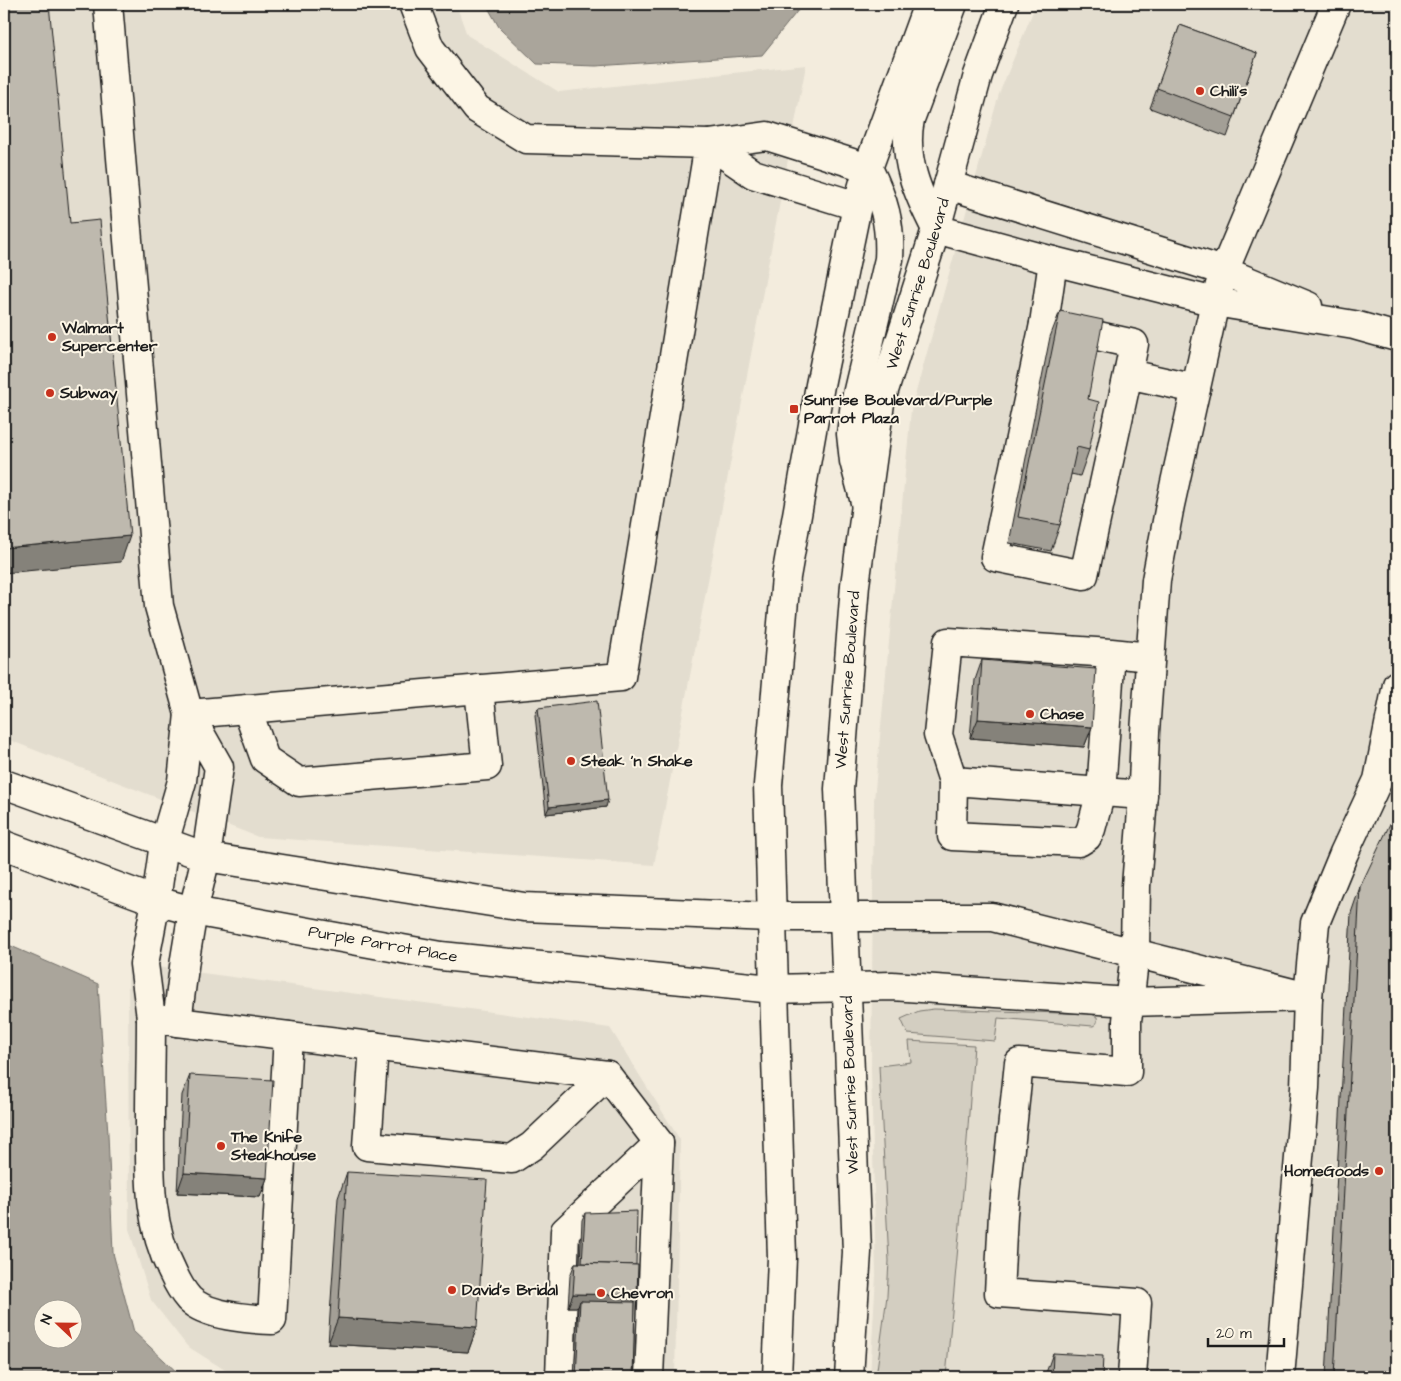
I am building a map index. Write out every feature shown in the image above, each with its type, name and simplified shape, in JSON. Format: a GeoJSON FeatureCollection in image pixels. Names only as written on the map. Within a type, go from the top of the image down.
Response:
{"type":"FeatureCollection","features":[{"type":"Feature","properties":{"kind":"main road"},"geometry":{"type":"LineString","coordinates":[[108,4],[159,606],[190,714],[219,767],[206,857],[193,911],[177,1022]]}},
{"type":"Feature","properties":{"kind":"main road"},"geometry":{"type":"LineString","coordinates":[[413,4],[430,48],[477,109],[526,139],[709,144],[767,136],[868,168],[879,189],[887,214],[890,238],[889,259],[855,403],[851,434],[854,461],[866,506]]}},
{"type":"Feature","properties":{"kind":"main road"},"geometry":{"type":"LineString","coordinates":[[777,1377],[782,1258],[768,785],[786,577],[820,385],[857,206],[868,168],[928,4]]}},
{"type":"Feature","properties":{"kind":"main road"},"geometry":{"type":"LineString","coordinates":[[953,4],[910,119],[907,133],[908,155],[913,177],[922,202],[936,229],[1215,302],[1354,325],[1397,336]]}},
{"type":"Feature","properties":{"kind":"main road","name":"West Sunrise Boulevard"},"geometry":{"type":"LineString","coordinates":[[849,1377],[857,1252],[839,789],[855,585],[880,403],[936,229],[978,75],[1004,4]]}},
{"type":"Feature","properties":{"kind":"main road"},"geometry":{"type":"LineString","coordinates":[[1132,1377],[1137,1303],[999,1293],[1003,1214],[1019,1063],[1127,1072],[1129,1002],[1135,953],[1136,886],[1150,657],[1156,580],[1170,505],[1215,302],[1224,271],[1336,4]]}},
{"type":"Feature","properties":{"kind":"main road"},"geometry":{"type":"LineString","coordinates":[[190,714],[621,677],[709,144]]}},
{"type":"Feature","properties":{"kind":"main road"},"geometry":{"type":"LineString","coordinates":[[709,144],[752,174],[857,206]]}},
{"type":"Feature","properties":{"kind":"main road"},"geometry":{"type":"LineString","coordinates":[[948,185],[1224,271],[1354,325]]}},
{"type":"Feature","properties":{"kind":"main road"},"geometry":{"type":"LineString","coordinates":[[1044,324],[1134,344],[1084,574],[995,557],[1044,324],[1053,261]]}},
{"type":"Feature","properties":{"kind":"main road"},"geometry":{"type":"LineString","coordinates":[[1128,374],[1196,389]]}},
{"type":"Feature","properties":{"kind":"main road"},"geometry":{"type":"LineString","coordinates":[[1111,653],[1101,792],[1091,830],[1087,837],[1079,842],[952,836],[953,780],[938,735],[948,642],[1111,653],[1150,657]]}},
{"type":"Feature","properties":{"kind":"main road"},"geometry":{"type":"LineString","coordinates":[[1280,1377],[1305,1088],[1308,997],[1315,923],[1344,853],[1378,780],[1397,685]]}},
{"type":"Feature","properties":{"kind":"main road"},"geometry":{"type":"LineString","coordinates":[[247,709],[265,760],[299,782],[467,768],[487,766],[479,689]]}},
{"type":"Feature","properties":{"kind":"main road"},"geometry":{"type":"LineString","coordinates":[[190,714],[182,781],[164,843],[156,901],[144,964],[151,1018],[150,1181],[155,1227],[164,1256],[190,1300],[210,1310],[252,1320],[272,1320],[288,1036]]}},
{"type":"Feature","properties":{"kind":"main road"},"geometry":{"type":"LineString","coordinates":[[953,780],[1143,795]]}},
{"type":"Feature","properties":{"kind":"main road"},"geometry":{"type":"LineString","coordinates":[[4,784],[206,857],[524,907],[772,917],[992,916],[1308,997]]}},
{"type":"Feature","properties":{"kind":"main road","name":"Purple Parrot Place"},"geometry":{"type":"LineString","coordinates":[[4,845],[156,901],[193,911],[441,956],[773,989],[892,986],[1129,1002],[1308,997]]}},
{"type":"Feature","properties":{"kind":"main road"},"geometry":{"type":"LineString","coordinates":[[151,1018],[607,1074],[659,1143],[649,1377]]}},
{"type":"Feature","properties":{"kind":"main road"},"geometry":{"type":"LineString","coordinates":[[374,1046],[368,1146],[512,1159],[532,1146],[607,1074]]}},
{"type":"Feature","properties":{"kind":"main road"},"geometry":{"type":"LineString","coordinates":[[560,1377],[565,1231],[659,1143]]}},
{"type":"Feature","properties":{"kind":"shaded area"},"geometry":{"type":"Polygon","coordinates":[[[4,4],[456,4],[467,35],[559,92],[806,65],[654,865],[258,837],[4,738],[4,4]]]}},
{"type":"Feature","properties":{"kind":"shaded area"},"geometry":{"type":"Polygon","coordinates":[[[486,4],[803,4],[762,55],[596,66],[537,64],[499,27],[486,4]]]}},
{"type":"Feature","properties":{"kind":"shaded area"},"geometry":{"type":"Polygon","coordinates":[[[1036,4],[1397,4],[1397,1377],[870,1377],[876,1275],[871,1069],[874,800],[911,410],[999,94],[1036,4]]]}},
{"type":"Feature","properties":{"kind":"shaded area"},"geometry":{"type":"Polygon","coordinates":[[[4,943],[98,984],[108,1134],[113,1253],[134,1332],[180,1375],[185,1377],[4,1377],[4,943]]]}},
{"type":"Feature","properties":{"kind":"shaded area"},"geometry":{"type":"Polygon","coordinates":[[[128,963],[610,1028],[680,1140],[675,1377],[236,1377],[187,1346],[151,1300],[129,1229],[128,963]]]}},
{"type":"Feature","properties":{"kind":"shaded area"},"geometry":{"type":"Polygon","coordinates":[[[934,1009],[1092,1014],[1097,1017],[1097,1020],[1093,1026],[998,1018],[995,1041],[908,1034],[901,1019],[919,1011],[934,1009]]]}},
{"type":"Feature","properties":{"kind":"shaded area"},"geometry":{"type":"Polygon","coordinates":[[[909,1041],[974,1045],[946,1377],[876,1377],[887,1296],[889,1261],[879,1066],[911,1062],[909,1041]]]}},
{"type":"Feature","properties":{"kind":"building","name":"Walmart Supercenter"},"geometry":{"type":"Polygon","coordinates":[[[4,4],[49,4],[70,223],[100,220],[130,536],[4,548],[4,4]]]}},
{"type":"Feature","properties":{"kind":"building","name":"Chili's"},"geometry":{"type":"Polygon","coordinates":[[[1180,25],[1257,53],[1234,117],[1157,88],[1180,25]]]}},
{"type":"Feature","properties":{"kind":"building"},"geometry":{"type":"Polygon","coordinates":[[[1060,311],[1103,320],[1088,399],[1099,402],[1089,450],[1077,447],[1060,525],[1018,517],[1060,311]]]}},
{"type":"Feature","properties":{"kind":"building","name":"Chase"},"geometry":{"type":"Polygon","coordinates":[[[982,660],[1096,669],[1092,727],[978,719],[982,660]]]}},
{"type":"Feature","properties":{"kind":"building","name":"Steak 'n Shake"},"geometry":{"type":"Polygon","coordinates":[[[597,701],[608,800],[549,807],[538,708],[597,701]]]}},
{"type":"Feature","properties":{"kind":"building"},"geometry":{"type":"Polygon","coordinates":[[[1397,809],[1397,1377],[1334,1377],[1360,887],[1397,809]]]}},
{"type":"Feature","properties":{"kind":"building","name":"The Knife Steakhouse"},"geometry":{"type":"Polygon","coordinates":[[[190,1075],[273,1080],[267,1178],[184,1173],[190,1075]]]}},
{"type":"Feature","properties":{"kind":"building"},"geometry":{"type":"Polygon","coordinates":[[[347,1172],[487,1180],[477,1327],[338,1318],[347,1172]]]}},
{"type":"Feature","properties":{"kind":"building"},"geometry":{"type":"Polygon","coordinates":[[[637,1211],[636,1265],[582,1263],[585,1213],[637,1211]]]}},
{"type":"Feature","properties":{"kind":"building"},"geometry":{"type":"Polygon","coordinates":[[[575,1263],[638,1265],[637,1295],[573,1294],[575,1263]]]}},
{"type":"Feature","properties":{"kind":"building"},"geometry":{"type":"Polygon","coordinates":[[[580,1301],[635,1302],[633,1377],[576,1377],[580,1301]]]}},
{"type":"Feature","properties":{"kind":"building"},"geometry":{"type":"Polygon","coordinates":[[[1053,1353],[1103,1356],[1102,1377],[1052,1377],[1053,1353]]]}},
{"type":"Feature","properties":{"kind":"place","name":"Chili's"},"geometry":{"type":"Point","coordinates":[1200,91]}},
{"type":"Feature","properties":{"kind":"place","name":"Walmart Supercenter"},"geometry":{"type":"Point","coordinates":[52,337]}},
{"type":"Feature","properties":{"kind":"place","name":"Subway"},"geometry":{"type":"Point","coordinates":[50,393]}},
{"type":"Feature","properties":{"kind":"place","name":"Sunrise Boulevard/Purple Parrot Plaza"},"geometry":{"type":"Point","coordinates":[794,409]}},
{"type":"Feature","properties":{"kind":"place","name":"Chase"},"geometry":{"type":"Point","coordinates":[1030,714]}},
{"type":"Feature","properties":{"kind":"place","name":"Steak 'n Shake"},"geometry":{"type":"Point","coordinates":[571,761]}},
{"type":"Feature","properties":{"kind":"place","name":"The Knife Steakhouse"},"geometry":{"type":"Point","coordinates":[221,1146]}},
{"type":"Feature","properties":{"kind":"place","name":"HomeGoods"},"geometry":{"type":"Point","coordinates":[1379,1171]}},
{"type":"Feature","properties":{"kind":"place","name":"David's Bridal"},"geometry":{"type":"Point","coordinates":[452,1290]}},
{"type":"Feature","properties":{"kind":"place","name":"Chevron"},"geometry":{"type":"Point","coordinates":[601,1293]}}]}
